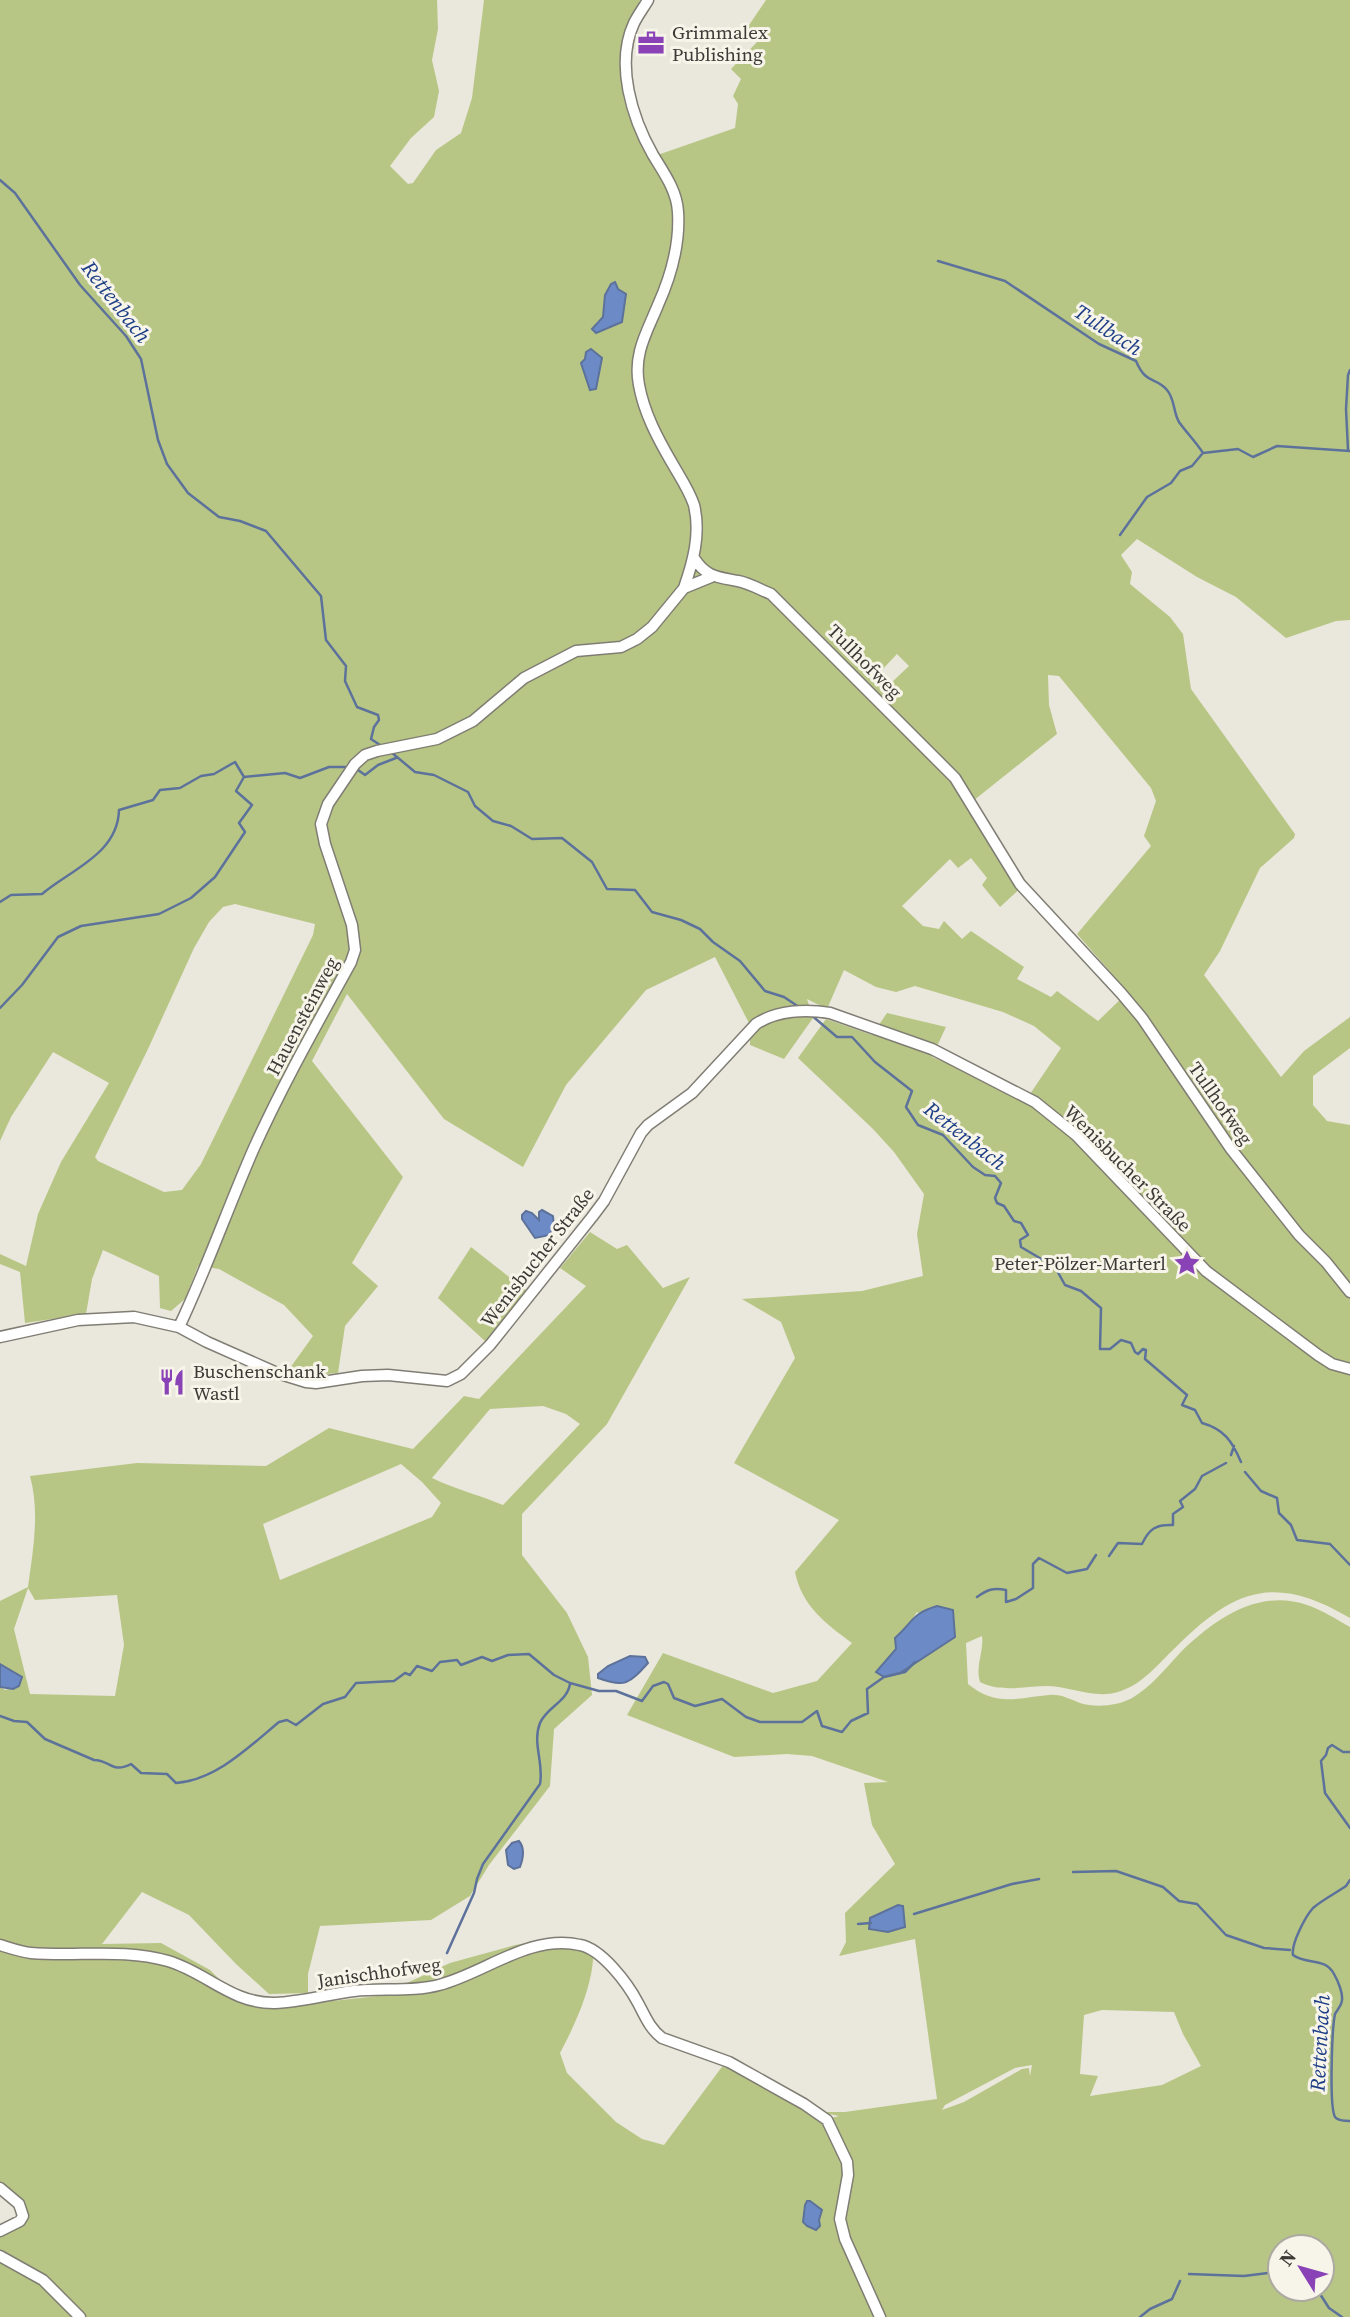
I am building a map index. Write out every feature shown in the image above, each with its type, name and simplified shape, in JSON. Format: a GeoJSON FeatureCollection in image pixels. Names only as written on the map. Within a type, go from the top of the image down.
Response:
{"type":"FeatureCollection","features":[{"type":"Feature","properties":{"kind":"street"},"geometry":{"type":"LineString","coordinates":[[648,0],[634,23],[631,35],[628,81],[634,114],[671,186],[678,213],[673,263],[658,306],[642,337],[637,369],[639,387],[652,424],[689,491],[697,533],[694,558],[711,577]]}},
{"type":"Feature","properties":{"kind":"street","name":"Hauensteinweg"},"geometry":{"type":"LineString","coordinates":[[180,1326],[254,1149],[355,950],[352,925],[325,845],[321,824],[328,804],[365,755],[396,746],[437,740],[473,721],[524,678],[576,651],[621,647],[637,639],[653,626],[684,589],[694,558]]}},
{"type":"Feature","properties":{"kind":"street","name":"Hauensteinweg"},"geometry":{"type":"LineString","coordinates":[[684,589],[711,577]]}},
{"type":"Feature","properties":{"kind":"street","name":"Tullhofweg"},"geometry":{"type":"LineString","coordinates":[[711,577],[740,581],[771,594],[955,778],[1020,884],[1135,1010],[1231,1149],[1299,1235],[1326,1262],[1350,1292]]}},
{"type":"Feature","properties":{"kind":"street","name":"Wenisbucher Straße"},"geometry":{"type":"LineString","coordinates":[[0,1337],[78,1320],[134,1317],[180,1326],[277,1373],[306,1382],[388,1374],[453,1380],[473,1365],[491,1345],[592,1217],[604,1201],[635,1142],[648,1125],[692,1093],[756,1024],[773,1016],[816,1011],[932,1049],[1035,1102],[1076,1135],[1206,1271],[1318,1355],[1332,1364],[1350,1369]]}},
{"type":"Feature","properties":{"kind":"street","name":"Janischhofweg"},"geometry":{"type":"LineString","coordinates":[[0,1945],[30,1952],[127,1954],[168,1961],[191,1970],[218,1987],[243,1997],[273,2003],[353,1991],[438,1986],[520,1951],[549,1944],[579,1945],[591,1949],[609,1964],[637,2001],[655,2033],[662,2038],[729,2062],[827,2120],[847,2162],[848,2175],[840,2219],[845,2239],[880,2317]]}},
{"type":"Feature","properties":{"kind":"street"},"geometry":{"type":"LineString","coordinates":[[0,2188],[19,2204],[23,2216],[20,2221],[0,2231]]}},
{"type":"Feature","properties":{"kind":"street"},"geometry":{"type":"LineString","coordinates":[[0,2256],[43,2280],[80,2317]]}},
{"type":"Feature","properties":{"kind":"green space"},"geometry":{"type":"Polygon","coordinates":[[[0,0],[437,0],[438,29],[432,60],[439,91],[434,117],[411,138],[390,166],[408,184],[413,183],[436,150],[461,133],[472,98],[484,0],[640,0],[627,39],[622,80],[628,113],[649,158],[735,128],[738,104],[733,96],[741,79],[731,69],[758,41],[745,31],[766,0],[1350,0],[1350,620],[1336,621],[1286,638],[1236,597],[1197,577],[1137,539],[1121,555],[1132,572],[1130,584],[1170,617],[1183,634],[1191,689],[1295,834],[1294,838],[1260,868],[1220,951],[1204,975],[1281,1077],[1304,1051],[1350,1017],[1350,1048],[1313,1076],[1313,1105],[1327,1121],[1350,1125],[1350,1618],[1323,1604],[1299,1596],[1277,1592],[1257,1594],[1217,1612],[1137,1683],[1121,1691],[1103,1694],[1048,1686],[1005,1688],[988,1685],[980,1682],[979,1676],[982,1636],[966,1643],[968,1684],[988,1696],[1016,1699],[1053,1695],[1099,1706],[1120,1703],[1139,1694],[1206,1630],[1237,1610],[1254,1604],[1289,1601],[1307,1605],[1350,1627],[1350,2317],[0,2317],[0,2233],[26,2213],[0,2186],[0,1687],[5,1690],[19,1686],[21,1677],[0,1664],[0,1601],[28,1587],[35,1518],[30,1476],[137,1463],[266,1466],[329,1428],[413,1449],[464,1396],[479,1399],[586,1286],[560,1268],[590,1232],[617,1249],[627,1245],[663,1288],[690,1277],[607,1424],[522,1514],[522,1555],[567,1613],[588,1657],[592,1695],[554,1729],[550,1786],[489,1865],[470,1896],[431,1920],[320,1926],[308,1974],[308,1993],[269,1994],[189,1915],[142,1892],[102,1944],[161,1943],[210,1970],[239,1999],[278,2007],[405,1993],[407,1983],[450,1963],[515,1945],[555,1938],[593,1945],[588,1987],[560,2053],[567,2073],[616,2122],[642,2139],[664,2145],[724,2064],[827,2119],[839,2116],[820,2112],[845,2112],[937,2099],[915,1939],[839,1956],[846,1942],[845,1913],[895,1864],[872,1825],[864,1783],[888,1782],[812,1756],[787,1754],[734,1757],[627,1715],[663,1653],[773,1693],[817,1681],[852,1643],[816,1613],[803,1595],[795,1572],[839,1520],[734,1463],[795,1358],[781,1322],[742,1299],[862,1291],[923,1276],[917,1234],[924,1194],[894,1152],[873,1129],[798,1058],[826,1019],[872,1035],[887,1013],[946,1027],[932,1057],[1026,1100],[1061,1048],[1034,1026],[1003,1012],[915,986],[896,992],[876,987],[844,970],[827,1009],[807,999],[813,1018],[784,1059],[750,1045],[750,1025],[715,957],[646,990],[566,1085],[523,1167],[444,1119],[347,994],[312,1061],[403,1177],[352,1263],[378,1286],[345,1326],[338,1373],[315,1375],[290,1368],[313,1336],[284,1305],[219,1269],[207,1267],[206,1270],[198,1266],[185,1299],[171,1311],[160,1308],[159,1276],[103,1250],[92,1279],[86,1314],[25,1323],[20,1272],[0,1264],[0,1254],[26,1266],[38,1214],[61,1162],[109,1083],[53,1052],[11,1117],[0,1141],[0,0]],[[611,284],[605,295],[603,317],[596,323],[622,321],[611,284]],[[897,654],[880,672],[891,683],[909,666],[897,654]],[[1048,675],[1049,705],[1057,734],[973,801],[1025,884],[1000,907],[982,885],[987,878],[971,858],[958,868],[950,859],[902,906],[923,926],[939,929],[944,921],[962,939],[971,931],[1024,967],[1017,979],[1051,997],[1057,991],[1098,1021],[1128,992],[1077,934],[1151,846],[1144,836],[1156,801],[1151,788],[1059,676],[1048,675]],[[235,904],[223,907],[209,922],[194,948],[95,1157],[98,1161],[164,1192],[182,1190],[201,1164],[313,935],[315,924],[235,904]],[[543,1406],[490,1409],[432,1478],[503,1505],[580,1424],[566,1414],[543,1406]],[[401,1464],[263,1524],[280,1580],[432,1517],[441,1503],[401,1464]],[[28,1588],[14,1629],[30,1694],[115,1696],[124,1645],[117,1595],[35,1600],[28,1588]],[[917,1612],[907,1627],[895,1637],[896,1649],[877,1672],[900,1673],[955,1637],[917,1612]],[[1102,2010],[1084,2015],[1080,2074],[1098,2076],[1090,2096],[1162,2085],[1201,2066],[1174,2012],[1102,2010]],[[1032,2065],[1015,2068],[945,2105],[942,2110],[964,2102],[1022,2069],[1029,2068],[1030,2076],[1032,2065]]]}},
{"type":"Feature","properties":{"kind":"green space"},"geometry":{"type":"Polygon","coordinates":[[[471,1247],[527,1291],[486,1342],[438,1298],[471,1247]]]}},
{"type":"Feature","properties":{"kind":"water"},"geometry":{"type":"Polygon","coordinates":[[[615,282],[618,289],[626,294],[622,322],[596,333],[592,329],[603,317],[605,295],[615,282]]]}},
{"type":"Feature","properties":{"kind":"water"},"geometry":{"type":"Polygon","coordinates":[[[591,349],[602,358],[596,389],[590,390],[581,363],[586,352],[591,349]]]}},
{"type":"Feature","properties":{"kind":"water"},"geometry":{"type":"Polygon","coordinates":[[[542,1210],[553,1216],[554,1228],[549,1235],[535,1238],[522,1215],[526,1211],[539,1220],[539,1212],[542,1210]]]}},
{"type":"Feature","properties":{"kind":"water"},"geometry":{"type":"Polygon","coordinates":[[[937,1606],[953,1610],[955,1637],[900,1673],[884,1677],[876,1672],[896,1649],[895,1638],[917,1615],[937,1606]]]}},
{"type":"Feature","properties":{"kind":"water"},"geometry":{"type":"Polygon","coordinates":[[[630,1656],[645,1657],[648,1663],[631,1680],[615,1683],[598,1678],[598,1674],[608,1666],[630,1656]]]}},
{"type":"Feature","properties":{"kind":"water"},"geometry":{"type":"Polygon","coordinates":[[[0,1664],[22,1677],[19,1686],[13,1689],[0,1687],[0,1664]]]}},
{"type":"Feature","properties":{"kind":"water"},"geometry":{"type":"Polygon","coordinates":[[[519,1841],[523,1857],[520,1867],[514,1869],[508,1865],[506,1850],[512,1843],[519,1841]]]}},
{"type":"Feature","properties":{"kind":"water"},"geometry":{"type":"Polygon","coordinates":[[[898,1905],[903,1906],[905,1927],[888,1932],[869,1929],[870,1918],[898,1905]]]}},
{"type":"Feature","properties":{"kind":"water"},"geometry":{"type":"Polygon","coordinates":[[[807,2201],[822,2210],[820,2226],[816,2230],[803,2222],[807,2201]]]}},
{"type":"Feature","properties":{"kind":"waterway","name":"Rettenbach"},"geometry":{"type":"LineString","coordinates":[[0,180],[15,193],[80,285],[126,336],[141,359],[158,440],[167,464],[188,493],[219,517],[240,521],[266,531],[321,596],[326,640],[346,666],[345,681],[357,707],[378,715],[379,720],[371,739],[383,747]]}},
{"type":"Feature","properties":{"kind":"waterway","name":"Tullbach"},"geometry":{"type":"LineString","coordinates":[[938,261],[1005,281],[1099,344],[1136,361],[1147,377],[1167,390],[1179,422],[1203,453],[1238,449],[1253,457],[1277,446],[1350,451]]}},
{"type":"Feature","properties":{"kind":"waterway"},"geometry":{"type":"LineString","coordinates":[[1348,450],[1346,409],[1350,370]]}},
{"type":"Feature","properties":{"kind":"waterway"},"geometry":{"type":"LineString","coordinates":[[1120,535],[1147,497],[1171,483],[1180,471],[1192,466],[1202,454]]}},
{"type":"Feature","properties":{"kind":"waterway","name":"Rettenbach"},"geometry":{"type":"LineString","coordinates":[[391,752],[415,772],[434,775],[468,792],[475,806],[493,821],[511,826],[532,839],[562,838],[592,862],[607,889],[635,890],[652,912],[681,920],[700,929],[740,961],[765,991],[784,997],[799,1007]]}},
{"type":"Feature","properties":{"kind":"waterway"},"geometry":{"type":"LineString","coordinates":[[358,770],[365,775],[378,765],[396,758]]}},
{"type":"Feature","properties":{"kind":"waterway"},"geometry":{"type":"LineString","coordinates":[[0,902],[11,895],[42,894],[91,860],[110,838],[117,825],[119,810],[153,800],[160,790],[180,788],[235,762],[244,777],[285,773],[300,778],[329,767],[346,767]]}},
{"type":"Feature","properties":{"kind":"waterway"},"geometry":{"type":"LineString","coordinates":[[0,1008],[22,985],[58,937],[81,926],[159,914],[191,898],[215,877],[245,832],[239,823],[252,805],[236,791],[244,777]]}},
{"type":"Feature","properties":{"kind":"waterway","name":"Rettenbach"},"geometry":{"type":"LineString","coordinates":[[810,1014],[837,1037],[852,1037],[875,1062],[912,1091],[906,1107],[918,1125],[943,1135],[973,1167],[985,1175],[995,1176],[1001,1183],[995,1198],[997,1203],[1004,1206],[1014,1221],[1021,1223],[1028,1235],[1020,1240],[1021,1247],[1055,1267],[1065,1285],[1081,1291],[1101,1308],[1100,1349],[1110,1349],[1121,1340],[1131,1343],[1138,1354],[1143,1349],[1146,1350],[1145,1359],[1187,1395],[1182,1405],[1195,1410],[1202,1423],[1226,1437],[1241,1462]]}},
{"type":"Feature","properties":{"kind":"waterway","name":"Rettenbach"},"geometry":{"type":"LineString","coordinates":[[1231,1455],[1234,1446]]}},
{"type":"Feature","properties":{"kind":"waterway"},"geometry":{"type":"LineString","coordinates":[[1109,1556],[1118,1543],[1142,1544],[1154,1528],[1173,1525],[1173,1514],[1183,1507],[1180,1501],[1195,1489],[1202,1476],[1226,1463]]}},
{"type":"Feature","properties":{"kind":"waterway","name":"Rettenbach"},"geometry":{"type":"LineString","coordinates":[[1245,1472],[1261,1491],[1277,1498],[1279,1513],[1291,1525],[1297,1540],[1330,1544],[1350,1565]]}},
{"type":"Feature","properties":{"kind":"waterway"},"geometry":{"type":"LineString","coordinates":[[977,1597],[997,1589],[1006,1590],[1006,1602],[1016,1599],[1033,1588],[1033,1564],[1039,1558],[1067,1573],[1087,1569],[1096,1555]]}},
{"type":"Feature","properties":{"kind":"waterway"},"geometry":{"type":"LineString","coordinates":[[0,1716],[27,1722],[45,1739],[94,1760],[119,1768],[131,1764],[141,1773],[167,1774],[176,1783],[191,1781],[218,1769],[279,1722],[287,1720],[296,1725],[323,1704],[345,1697],[356,1683],[394,1681],[405,1673],[410,1675],[417,1666],[432,1671],[440,1662],[457,1660],[461,1665],[482,1657],[492,1661],[508,1655],[529,1654],[554,1675],[570,1683],[599,1691],[616,1691],[642,1701],[653,1686],[664,1682],[668,1684],[674,1698],[695,1706],[722,1699],[746,1717],[760,1722],[802,1722],[817,1711],[822,1726],[842,1732],[851,1721],[868,1713],[867,1689],[884,1677],[905,1672],[915,1662]]}},
{"type":"Feature","properties":{"kind":"waterway"},"geometry":{"type":"LineString","coordinates":[[447,1953],[474,1893],[483,1864],[540,1784],[537,1738],[540,1723],[565,1695],[570,1684]]}},
{"type":"Feature","properties":{"kind":"waterway","name":"Rettenbach"},"geometry":{"type":"LineString","coordinates":[[1350,1752],[1343,1752],[1332,1745],[1321,1761],[1325,1793],[1350,1828]]}},
{"type":"Feature","properties":{"kind":"waterway"},"geometry":{"type":"LineString","coordinates":[[1073,1872],[1116,1871],[1163,1887],[1179,1901],[1197,1904],[1226,1935],[1264,1948],[1290,1950]]}},
{"type":"Feature","properties":{"kind":"waterway"},"geometry":{"type":"LineString","coordinates":[[914,1914],[1012,1884],[1039,1879]]}},
{"type":"Feature","properties":{"kind":"waterway","name":"Rettenbach"},"geometry":{"type":"LineString","coordinates":[[1350,1880],[1346,1886],[1313,1908],[1299,1931],[1293,1950],[1293,1955],[1298,1958],[1326,1965],[1340,1987],[1342,2002],[1335,2014],[1333,2034],[1332,2098],[1335,2117],[1350,2121]]}},
{"type":"Feature","properties":{"kind":"waterway"},"geometry":{"type":"LineString","coordinates":[[858,1924],[871,1923]]}},
{"type":"Feature","properties":{"kind":"waterway"},"geometry":{"type":"LineString","coordinates":[[1189,2274],[1244,2276],[1266,2273]]}},
{"type":"Feature","properties":{"kind":"waterway"},"geometry":{"type":"LineString","coordinates":[[1140,2317],[1172,2299],[1180,2281]]}},
{"type":"Feature","properties":{"kind":"waterway"},"geometry":{"type":"LineString","coordinates":[[1326,2303],[1342,2317]]}},
{"type":"Feature","properties":{"kind":"place","name":"Grimmalex Publishing"},"geometry":{"type":"Point","coordinates":[651,43]}},
{"type":"Feature","properties":{"kind":"place","name":"Peter-Pölzer-Marterl"},"geometry":{"type":"Point","coordinates":[1187,1263]}},
{"type":"Feature","properties":{"kind":"place","name":"Buschenschank Wastl"},"geometry":{"type":"Point","coordinates":[172,1382]}}]}
